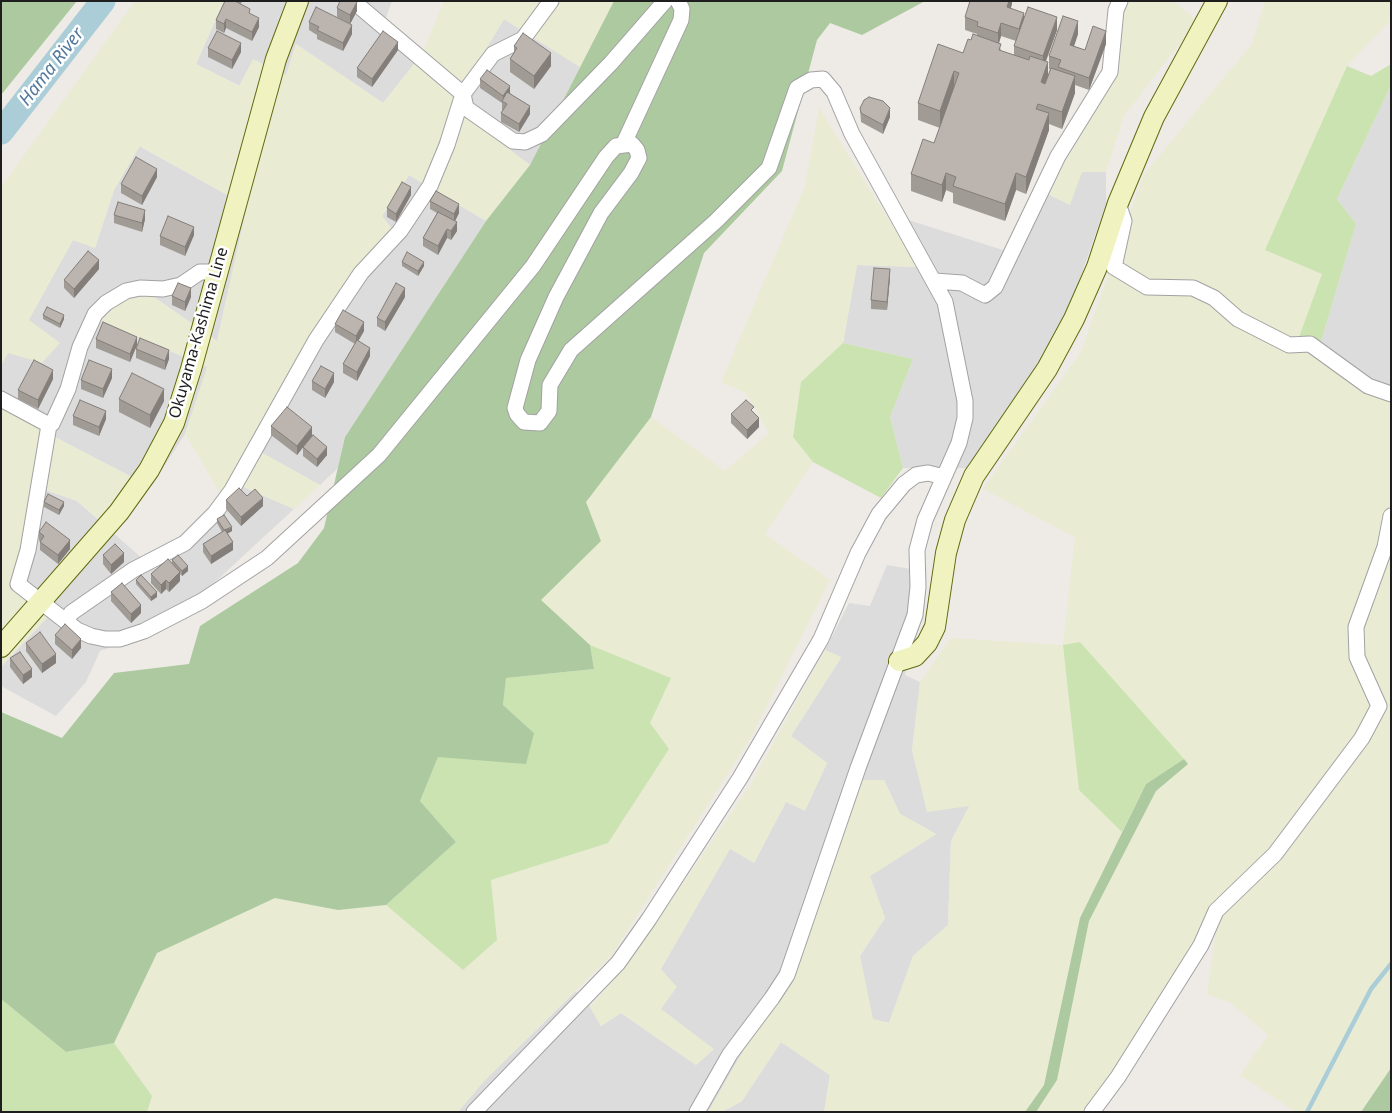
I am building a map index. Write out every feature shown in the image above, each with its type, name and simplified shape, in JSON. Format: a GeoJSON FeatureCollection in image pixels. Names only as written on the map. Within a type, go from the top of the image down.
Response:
{"type":"FeatureCollection","features":[{"type":"Feature","properties":{"kind":"street","name":"Okuyama-Kashima Line"},"geometry":{"type":"LineString","coordinates":[[1,647],[119,512],[149,470],[174,423],[191,369],[216,272],[276,59],[298,1]]}},
{"type":"Feature","properties":{"kind":"street"},"geometry":{"type":"LineString","coordinates":[[353,1],[463,94],[466,108],[514,141],[525,142],[542,134],[611,63],[665,1]]}},
{"type":"Feature","properties":{"kind":"street"},"geometry":{"type":"LineString","coordinates":[[66,621],[71,613],[133,570],[185,543],[216,513],[232,490],[316,340],[360,273],[400,231],[430,186],[447,145],[463,94],[493,54],[522,39],[551,1]]}},
{"type":"Feature","properties":{"kind":"street"},"geometry":{"type":"LineString","coordinates":[[624,143],[681,20],[682,9],[678,1]]}},
{"type":"Feature","properties":{"kind":"street"},"geometry":{"type":"LineString","coordinates":[[935,281],[962,283],[985,295],[994,287],[1058,156],[1110,72],[1116,10],[1120,1]]}},
{"type":"Feature","properties":{"kind":"street"},"geometry":{"type":"LineString","coordinates":[[899,660],[915,656],[935,627],[946,553],[955,520],[974,476],[1048,369],[1074,319],[1097,266],[1118,203],[1154,117],[1217,1]]}},
{"type":"Feature","properties":{"kind":"street"},"geometry":{"type":"LineString","coordinates":[[216,272],[200,272],[181,285],[163,289],[140,288],[126,291],[106,303],[95,314],[80,347],[68,389],[52,424],[49,425],[28,550],[18,584],[77,630],[91,636],[105,639],[120,639],[144,631],[202,601],[267,558],[379,455],[534,266],[606,157],[616,146],[624,143],[632,144],[637,150],[639,158],[631,173],[601,213],[556,297],[528,360],[515,408],[517,414],[524,422],[540,423],[549,411],[550,385],[571,350],[716,221],[769,168],[797,88],[811,80],[823,79],[834,92],[852,134],[945,302],[965,401],[965,418],[958,443],[925,520],[917,550],[918,587],[915,616],[858,768],[787,975],[730,1054],[697,1112]]}},
{"type":"Feature","properties":{"kind":"street"},"geometry":{"type":"LineString","coordinates":[[1118,203],[1124,221],[1114,267],[1147,287],[1193,288],[1214,298],[1238,318],[1289,346],[1310,344],[1368,386],[1391,394]]}},
{"type":"Feature","properties":{"kind":"street"},"geometry":{"type":"LineString","coordinates":[[1,399],[49,425]]}},
{"type":"Feature","properties":{"kind":"street"},"geometry":{"type":"LineString","coordinates":[[474,1112],[618,963],[649,920],[740,778],[821,639],[858,553],[879,514],[904,484],[916,474],[928,473],[944,477]]}},
{"type":"Feature","properties":{"kind":"street"},"geometry":{"type":"LineString","coordinates":[[1092,1112],[1118,1077],[1201,945],[1216,911],[1275,854],[1362,738],[1379,706],[1357,657],[1356,627],[1386,547],[1391,516]]}},
{"type":"Feature","properties":{"kind":"shaded area"},"geometry":{"type":"Polygon","coordinates":[[[224,1],[392,1],[385,20],[422,54],[383,103],[296,44],[286,75],[240,86],[196,64],[224,1]]]}},
{"type":"Feature","properties":{"kind":"shaded area"},"geometry":{"type":"Polygon","coordinates":[[[504,19],[580,67],[530,165],[462,114],[456,99],[504,19]]]}},
{"type":"Feature","properties":{"kind":"shaded area"},"geometry":{"type":"Polygon","coordinates":[[[1391,85],[1391,404],[1319,348],[1356,224],[1337,199],[1391,85]]]}},
{"type":"Feature","properties":{"kind":"shaded area"},"geometry":{"type":"Polygon","coordinates":[[[139,146],[247,206],[217,341],[151,295],[100,321],[208,367],[185,434],[151,487],[1,409],[1,366],[8,352],[60,343],[28,320],[73,240],[95,248],[114,190],[139,146]]]}},
{"type":"Feature","properties":{"kind":"shaded area"},"geometry":{"type":"Polygon","coordinates":[[[1082,172],[1106,172],[1106,204],[1060,335],[966,468],[903,468],[890,417],[913,359],[843,343],[857,265],[917,267],[902,218],[1006,251],[1035,191],[1082,172]]]}},
{"type":"Feature","properties":{"kind":"shaded area"},"geometry":{"type":"Polygon","coordinates":[[[409,175],[486,221],[345,437],[338,468],[320,485],[251,447],[312,337],[356,267],[394,232],[382,216],[409,175]]]}},
{"type":"Feature","properties":{"kind":"shaded area"},"geometry":{"type":"Polygon","coordinates":[[[232,482],[294,509],[164,629],[100,651],[86,682],[56,716],[1,686],[1,667],[47,617],[12,587],[34,486],[77,501],[144,560],[183,538],[232,482]]]}},
{"type":"Feature","properties":{"kind":"shaded area"},"geometry":{"type":"Polygon","coordinates":[[[887,565],[923,571],[905,675],[920,682],[912,751],[970,806],[951,841],[948,925],[913,956],[889,1023],[872,1019],[860,956],[885,918],[870,876],[936,834],[900,814],[884,780],[861,780],[793,982],[749,1041],[708,1112],[458,1112],[484,1081],[576,991],[590,1007],[601,1026],[621,1013],[696,1065],[713,1050],[661,1009],[661,969],[730,848],[754,863],[786,802],[805,810],[827,763],[791,736],[841,658],[825,650],[849,603],[870,606],[887,565]]]}},
{"type":"Feature","properties":{"kind":"shaded area"},"geometry":{"type":"Polygon","coordinates":[[[781,1042],[830,1075],[824,1112],[722,1112],[742,1101],[781,1042]]]}},
{"type":"Feature","properties":{"kind":"green space"},"geometry":{"type":"Polygon","coordinates":[[[1,1],[77,1],[1,95],[1,1]]]}},
{"type":"Feature","properties":{"kind":"green space"},"geometry":{"type":"Polygon","coordinates":[[[135,1],[224,1],[196,64],[239,86],[253,59],[286,75],[296,44],[383,103],[422,54],[444,1],[614,1],[580,67],[504,19],[456,99],[462,114],[530,165],[486,221],[409,175],[382,216],[394,231],[356,267],[312,337],[252,447],[320,485],[294,509],[232,482],[221,495],[185,434],[207,367],[100,321],[121,300],[151,295],[217,341],[247,206],[140,146],[114,190],[95,248],[73,240],[29,320],[60,343],[42,363],[8,353],[1,366],[1,187],[135,1]]]}},
{"type":"Feature","properties":{"kind":"green space"},"geometry":{"type":"Polygon","coordinates":[[[614,1],[925,1],[862,35],[830,23],[817,40],[782,171],[704,253],[651,417],[586,502],[601,541],[541,600],[590,645],[594,669],[506,678],[503,705],[534,733],[526,764],[438,757],[420,801],[456,842],[386,905],[338,910],[275,898],[157,953],[114,1043],[66,1052],[1,999],[1,712],[62,738],[114,673],[189,664],[200,626],[298,563],[324,528],[345,437],[486,221],[530,165],[614,1]]]}},
{"type":"Feature","properties":{"kind":"green space"},"geometry":{"type":"Polygon","coordinates":[[[1125,1],[1174,1],[1197,21],[1124,116],[1106,172],[1082,172],[1070,205],[1047,194],[1120,67],[1122,8],[1125,1]]]}},
{"type":"Feature","properties":{"kind":"green space"},"geometry":{"type":"Polygon","coordinates":[[[1265,1],[1391,1],[1391,20],[1347,66],[1323,274],[1319,348],[1391,404],[1391,1068],[1361,1112],[1296,1112],[1240,1075],[1268,1035],[1231,1003],[1207,995],[1216,930],[1088,1112],[1036,1112],[1057,1080],[1089,921],[1156,791],[1188,764],[1080,642],[1063,646],[1079,790],[1122,832],[1080,918],[1044,1085],[1025,1112],[824,1112],[830,1075],[781,1042],[742,1101],[722,1112],[708,1112],[749,1041],[793,982],[861,780],[884,780],[900,814],[936,834],[870,876],[885,918],[860,956],[873,1019],[889,1023],[913,956],[948,925],[951,841],[969,806],[927,812],[912,751],[920,682],[951,638],[1063,645],[1075,537],[983,489],[1081,352],[1144,174],[1252,44],[1265,1]]]}},
{"type":"Feature","properties":{"kind":"green space"},"geometry":{"type":"Polygon","coordinates":[[[1391,64],[1391,85],[1337,199],[1356,224],[1319,348],[1298,340],[1322,274],[1265,250],[1347,66],[1371,76],[1391,64]]]}},
{"type":"Feature","properties":{"kind":"green space"},"geometry":{"type":"Polygon","coordinates":[[[819,108],[918,267],[857,265],[843,343],[801,382],[793,437],[813,462],[765,534],[830,580],[750,739],[611,956],[484,1081],[458,1112],[147,1112],[152,1096],[114,1043],[156,953],[275,898],[338,910],[386,905],[463,970],[497,940],[491,880],[608,843],[649,724],[671,678],[590,645],[541,600],[601,541],[586,502],[651,417],[725,471],[769,433],[746,393],[721,382],[805,186],[819,108]]]}},
{"type":"Feature","properties":{"kind":"green space"},"geometry":{"type":"Polygon","coordinates":[[[843,343],[913,359],[890,417],[903,468],[881,498],[813,462],[793,437],[801,382],[843,343]]]}},
{"type":"Feature","properties":{"kind":"green space"},"geometry":{"type":"Polygon","coordinates":[[[1,409],[151,487],[113,532],[77,501],[34,486],[12,587],[48,617],[1,667],[1,409]]]}},
{"type":"Feature","properties":{"kind":"green space"},"geometry":{"type":"Polygon","coordinates":[[[1080,642],[1184,759],[1146,784],[1122,832],[1079,790],[1063,645],[1080,642]]]}},
{"type":"Feature","properties":{"kind":"green space"},"geometry":{"type":"Polygon","coordinates":[[[590,645],[671,678],[650,723],[669,749],[608,843],[491,880],[497,940],[463,970],[386,905],[456,842],[420,801],[438,757],[534,733],[503,705],[506,678],[594,669],[590,645]]]}},
{"type":"Feature","properties":{"kind":"green space"},"geometry":{"type":"Polygon","coordinates":[[[825,650],[841,657],[791,736],[827,763],[805,811],[786,802],[754,863],[730,849],[661,969],[677,987],[661,1009],[714,1049],[696,1065],[621,1013],[601,1026],[590,1007],[629,962],[749,787],[825,650]]]}},
{"type":"Feature","properties":{"kind":"green space"},"geometry":{"type":"Polygon","coordinates":[[[1184,759],[1188,764],[1156,791],[1089,921],[1057,1080],[1036,1112],[1025,1112],[1044,1085],[1080,918],[1146,784],[1184,759]]]}},
{"type":"Feature","properties":{"kind":"green space"},"geometry":{"type":"Polygon","coordinates":[[[1,999],[66,1052],[114,1043],[152,1096],[147,1112],[1,1112],[1,999]]]}},
{"type":"Feature","properties":{"kind":"green space"},"geometry":{"type":"Polygon","coordinates":[[[1391,1068],[1391,1112],[1361,1112],[1391,1068]]]}},
{"type":"Feature","properties":{"kind":"building"},"geometry":{"type":"Polygon","coordinates":[[[225,1],[235,1],[250,9],[249,13],[259,18],[252,32],[226,19],[224,24],[216,20],[225,1]]]}},
{"type":"Feature","properties":{"kind":"building"},"geometry":{"type":"Polygon","coordinates":[[[340,1],[357,2],[350,15],[337,8],[340,1]]]}},
{"type":"Feature","properties":{"kind":"building"},"geometry":{"type":"Polygon","coordinates":[[[970,1],[1009,1],[1007,7],[1024,13],[1019,29],[1001,23],[998,33],[977,26],[978,22],[965,17],[970,1]]]}},
{"type":"Feature","properties":{"kind":"building"},"geometry":{"type":"Polygon","coordinates":[[[316,7],[352,25],[343,43],[317,30],[319,27],[309,22],[316,7]]]}},
{"type":"Feature","properties":{"kind":"building"},"geometry":{"type":"Polygon","coordinates":[[[1028,7],[1057,17],[1043,56],[1014,46],[1028,7]]]}},
{"type":"Feature","properties":{"kind":"building"},"geometry":{"type":"Polygon","coordinates":[[[1063,16],[1078,21],[1070,45],[1085,50],[1093,26],[1106,31],[1089,78],[1058,67],[1061,60],[1049,56],[1063,16]]]}},
{"type":"Feature","properties":{"kind":"building"},"geometry":{"type":"Polygon","coordinates":[[[217,31],[241,43],[232,60],[208,48],[217,31]]]}},
{"type":"Feature","properties":{"kind":"building"},"geometry":{"type":"Polygon","coordinates":[[[383,31],[398,42],[372,79],[357,68],[383,31]]]}},
{"type":"Feature","properties":{"kind":"building"},"geometry":{"type":"Polygon","coordinates":[[[523,33],[551,53],[534,76],[510,59],[517,48],[514,46],[523,33]]]}},
{"type":"Feature","properties":{"kind":"building"},"geometry":{"type":"Polygon","coordinates":[[[973,34],[1001,44],[999,50],[1029,60],[1030,56],[1048,62],[1041,82],[1045,84],[1051,68],[1075,76],[1062,112],[1038,104],[1036,109],[1049,113],[1026,177],[1016,173],[1005,204],[953,186],[956,177],[946,173],[942,185],[911,174],[923,139],[934,143],[959,73],[954,71],[940,111],[918,103],[938,44],[963,53],[968,39],[971,40],[973,34]]]}},
{"type":"Feature","properties":{"kind":"building"},"geometry":{"type":"Polygon","coordinates":[[[487,70],[510,86],[503,96],[480,79],[487,70]]]}},
{"type":"Feature","properties":{"kind":"building"},"geometry":{"type":"Polygon","coordinates":[[[507,92],[530,106],[519,124],[501,113],[507,104],[502,101],[507,92]]]}},
{"type":"Feature","properties":{"kind":"building"},"geometry":{"type":"Polygon","coordinates":[[[869,97],[883,101],[890,108],[883,125],[861,113],[860,108],[864,100],[869,97]]]}},
{"type":"Feature","properties":{"kind":"building"},"geometry":{"type":"Polygon","coordinates":[[[136,157],[157,169],[142,196],[121,184],[136,157]]]}},
{"type":"Feature","properties":{"kind":"building"},"geometry":{"type":"Polygon","coordinates":[[[402,182],[411,187],[396,214],[387,208],[402,182]]]}},
{"type":"Feature","properties":{"kind":"building"},"geometry":{"type":"Polygon","coordinates":[[[436,191],[459,204],[454,214],[430,201],[436,191]]]}},
{"type":"Feature","properties":{"kind":"building"},"geometry":{"type":"Polygon","coordinates":[[[118,202],[145,210],[142,223],[114,215],[118,202]]]}},
{"type":"Feature","properties":{"kind":"building"},"geometry":{"type":"Polygon","coordinates":[[[438,212],[457,222],[451,231],[447,229],[438,246],[423,238],[438,212]]]}},
{"type":"Feature","properties":{"kind":"building"},"geometry":{"type":"Polygon","coordinates":[[[168,216],[194,227],[185,247],[160,236],[168,216]]]}},
{"type":"Feature","properties":{"kind":"building"},"geometry":{"type":"Polygon","coordinates":[[[88,251],[99,260],[74,289],[64,280],[88,251]]]}},
{"type":"Feature","properties":{"kind":"building"},"geometry":{"type":"Polygon","coordinates":[[[407,252],[424,262],[418,271],[402,262],[407,252]]]}},
{"type":"Feature","properties":{"kind":"building"},"geometry":{"type":"Polygon","coordinates":[[[874,268],[890,269],[887,302],[871,300],[874,268]]]}},
{"type":"Feature","properties":{"kind":"building"},"geometry":{"type":"Polygon","coordinates":[[[178,283],[191,288],[185,302],[172,296],[178,283]]]}},
{"type":"Feature","properties":{"kind":"building"},"geometry":{"type":"Polygon","coordinates":[[[396,283],[405,288],[385,322],[377,318],[396,283]]]}},
{"type":"Feature","properties":{"kind":"building"},"geometry":{"type":"Polygon","coordinates":[[[47,307],[64,315],[60,324],[43,315],[47,307]]]}},
{"type":"Feature","properties":{"kind":"building"},"geometry":{"type":"Polygon","coordinates":[[[343,310],[364,322],[356,336],[335,324],[343,310]]]}},
{"type":"Feature","properties":{"kind":"building"},"geometry":{"type":"Polygon","coordinates":[[[103,322],[137,337],[130,354],[96,339],[103,322]]]}},
{"type":"Feature","properties":{"kind":"building"},"geometry":{"type":"Polygon","coordinates":[[[140,338],[169,350],[165,361],[136,349],[140,338]]]}},
{"type":"Feature","properties":{"kind":"building"},"geometry":{"type":"Polygon","coordinates":[[[357,340],[370,348],[357,372],[343,364],[357,340]]]}},
{"type":"Feature","properties":{"kind":"building"},"geometry":{"type":"Polygon","coordinates":[[[34,360],[53,370],[38,400],[18,390],[34,360]]]}},
{"type":"Feature","properties":{"kind":"building"},"geometry":{"type":"Polygon","coordinates":[[[89,360],[112,369],[103,389],[81,380],[89,360]]]}},
{"type":"Feature","properties":{"kind":"building"},"geometry":{"type":"Polygon","coordinates":[[[321,366],[334,373],[325,389],[312,381],[321,366]]]}},
{"type":"Feature","properties":{"kind":"building"},"geometry":{"type":"Polygon","coordinates":[[[132,373],[164,389],[150,415],[119,399],[132,373]]]}},
{"type":"Feature","properties":{"kind":"building"},"geometry":{"type":"Polygon","coordinates":[[[80,400],[106,411],[99,427],[73,416],[80,400]]]}},
{"type":"Feature","properties":{"kind":"building"},"geometry":{"type":"Polygon","coordinates":[[[746,400],[754,407],[751,410],[759,418],[747,430],[731,414],[746,400]]]}},
{"type":"Feature","properties":{"kind":"building"},"geometry":{"type":"Polygon","coordinates":[[[287,407],[312,427],[297,446],[271,426],[287,407]]]}},
{"type":"Feature","properties":{"kind":"building"},"geometry":{"type":"Polygon","coordinates":[[[313,435],[327,447],[317,459],[303,447],[313,435]]]}},
{"type":"Feature","properties":{"kind":"building"},"geometry":{"type":"Polygon","coordinates":[[[239,488],[247,496],[255,489],[263,498],[241,517],[226,500],[239,488]]]}},
{"type":"Feature","properties":{"kind":"building"},"geometry":{"type":"Polygon","coordinates":[[[48,494],[64,502],[59,510],[44,502],[48,494]]]}},
{"type":"Feature","properties":{"kind":"building"},"geometry":{"type":"Polygon","coordinates":[[[224,515],[232,527],[224,530],[217,519],[224,515]]]}},
{"type":"Feature","properties":{"kind":"building"},"geometry":{"type":"Polygon","coordinates":[[[46,522],[70,540],[58,555],[40,542],[44,536],[39,532],[46,522]]]}},
{"type":"Feature","properties":{"kind":"building"},"geometry":{"type":"Polygon","coordinates":[[[225,530],[233,542],[211,556],[203,544],[225,530]]]}},
{"type":"Feature","properties":{"kind":"building"},"geometry":{"type":"Polygon","coordinates":[[[115,544],[124,553],[111,565],[103,555],[115,544]]]}},
{"type":"Feature","properties":{"kind":"building"},"geometry":{"type":"Polygon","coordinates":[[[178,555],[188,566],[182,571],[172,560],[178,555]]]}},
{"type":"Feature","properties":{"kind":"building"},"geometry":{"type":"Polygon","coordinates":[[[168,559],[180,572],[169,583],[166,580],[161,585],[151,574],[168,559]]]}},
{"type":"Feature","properties":{"kind":"building"},"geometry":{"type":"Polygon","coordinates":[[[141,575],[157,592],[151,597],[136,580],[141,575]]]}},
{"type":"Feature","properties":{"kind":"building"},"geometry":{"type":"Polygon","coordinates":[[[122,583],[141,605],[131,614],[111,592],[122,583]]]}},
{"type":"Feature","properties":{"kind":"building"},"geometry":{"type":"Polygon","coordinates":[[[65,624],[81,639],[72,650],[55,635],[65,624]]]}},
{"type":"Feature","properties":{"kind":"building"},"geometry":{"type":"Polygon","coordinates":[[[40,632],[56,654],[42,664],[26,643],[40,632]]]}},
{"type":"Feature","properties":{"kind":"building"},"geometry":{"type":"Polygon","coordinates":[[[20,652],[32,669],[23,675],[10,658],[20,652]]]}},
{"type":"Feature","properties":{"kind":"waterway","name":"Hama River"},"geometry":{"type":"LineString","coordinates":[[1,132],[103,1]]}},
{"type":"Feature","properties":{"kind":"waterway"},"geometry":{"type":"LineString","coordinates":[[1307,1112],[1371,989],[1391,964]]}}]}
